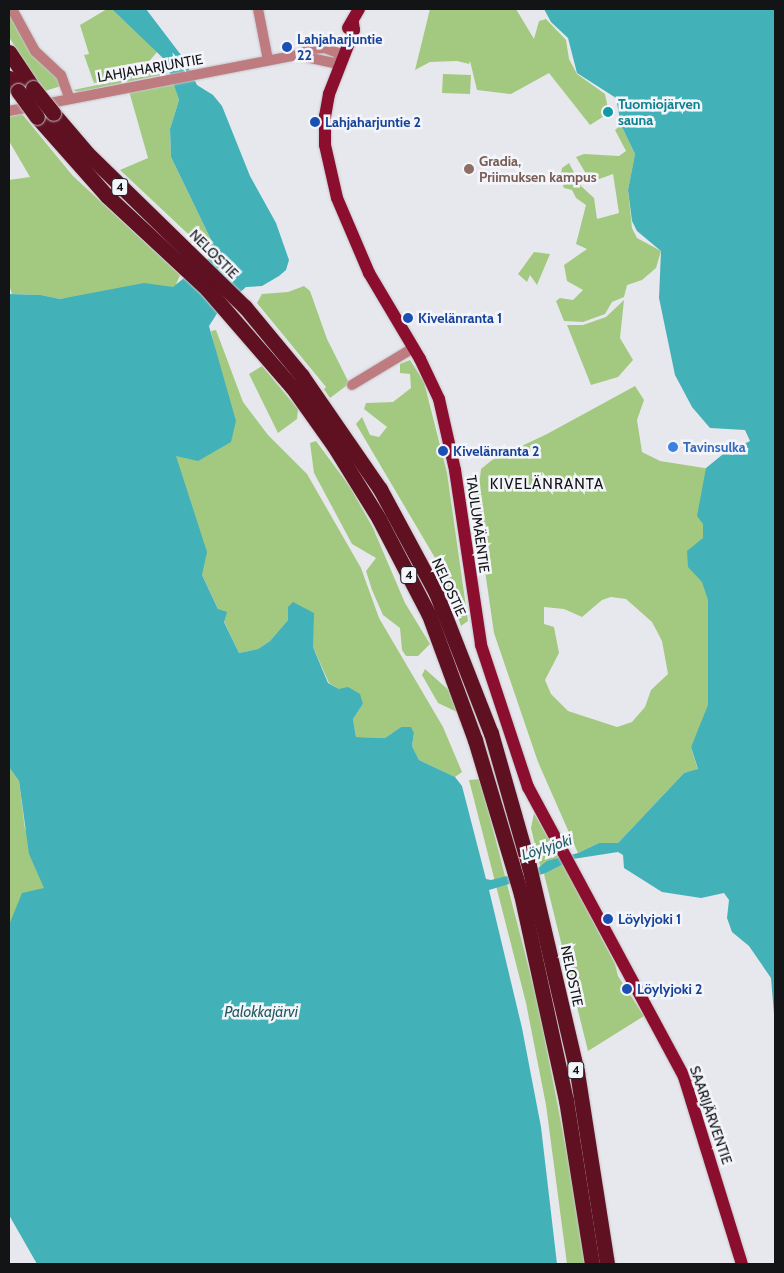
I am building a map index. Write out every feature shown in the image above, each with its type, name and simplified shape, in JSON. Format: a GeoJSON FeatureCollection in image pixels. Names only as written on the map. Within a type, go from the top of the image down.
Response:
{"type":"FeatureCollection","features":[{"type":"Feature","properties":{"kind":"highway","name":"NELOSTIE"},"geometry":{"type":"LineString","coordinates":[[9,52],[53,114],[87,153],[319,398],[402,527],[436,594],[476,692],[529,866],[526,883],[566,1100],[592,1264]]}},
{"type":"Feature","properties":{"kind":"highway","name":"NELOSTIE"},"geometry":{"type":"LineString","coordinates":[[9,78],[37,117],[107,196],[188,260]]}},
{"type":"Feature","properties":{"kind":"highway","name":"NELOSTIE"},"geometry":{"type":"LineString","coordinates":[[239,312],[334,446],[404,564],[429,615],[462,703],[514,869],[526,883],[577,1072],[607,1264]]}},
{"type":"Feature","properties":{"kind":"main road","name":"TAULUMÄENTIE"},"geometry":{"type":"LineString","coordinates":[[359,9],[353,23],[354,30],[338,58],[329,94],[325,145],[337,198],[369,273],[433,386],[450,439],[481,645],[528,786],[574,874]]}},
{"type":"Feature","properties":{"kind":"main road","name":"SAARIJÄRVENTIE"},"geometry":{"type":"LineString","coordinates":[[574,874],[684,1077],[742,1264]]}},
{"type":"Feature","properties":{"kind":"street"},"geometry":{"type":"LineString","coordinates":[[12,9],[34,51],[61,75],[69,97]]}},
{"type":"Feature","properties":{"kind":"street"},"geometry":{"type":"LineString","coordinates":[[258,9],[268,60]]}},
{"type":"Feature","properties":{"kind":"street","name":"LAHJAHARJUNTIE"},"geometry":{"type":"LineString","coordinates":[[9,110],[69,97],[297,55],[311,49],[325,48],[338,58]]}},
{"type":"Feature","properties":{"kind":"street"},"geometry":{"type":"LineString","coordinates":[[352,384],[412,348]]}},
{"type":"Feature","properties":{"kind":"green space"},"geometry":{"type":"Polygon","coordinates":[[[9,9],[51,66],[61,86],[45,91],[23,60],[9,37],[9,9]]]}},
{"type":"Feature","properties":{"kind":"green space"},"geometry":{"type":"Polygon","coordinates":[[[107,9],[113,9],[157,52],[146,65],[119,77],[94,83],[84,55],[89,54],[80,25],[107,9]]]}},
{"type":"Feature","properties":{"kind":"green space"},"geometry":{"type":"Polygon","coordinates":[[[430,9],[516,9],[534,39],[539,21],[546,19],[566,40],[569,59],[577,74],[605,94],[609,113],[590,125],[549,73],[511,94],[477,90],[470,61],[469,64],[457,61],[430,62],[415,70],[430,9]]]}},
{"type":"Feature","properties":{"kind":"green space"},"geometry":{"type":"Polygon","coordinates":[[[148,69],[157,70],[161,75],[78,92],[73,90],[122,80],[148,69]]]}},
{"type":"Feature","properties":{"kind":"green space"},"geometry":{"type":"Polygon","coordinates":[[[443,74],[471,75],[470,94],[442,93],[443,74]]]}},
{"type":"Feature","properties":{"kind":"green space"},"geometry":{"type":"Polygon","coordinates":[[[174,84],[179,100],[170,129],[171,157],[214,246],[202,247],[120,170],[148,158],[129,91],[174,84]]]}},
{"type":"Feature","properties":{"kind":"green space"},"geometry":{"type":"Polygon","coordinates":[[[22,114],[73,176],[180,275],[175,287],[60,299],[41,295],[12,294],[9,285],[9,180],[30,177],[9,141],[9,117],[22,114]]]}},
{"type":"Feature","properties":{"kind":"green space"},"geometry":{"type":"Polygon","coordinates":[[[621,125],[635,154],[628,190],[632,228],[637,238],[661,251],[656,268],[642,280],[627,285],[624,297],[612,302],[605,314],[583,322],[564,321],[556,301],[560,298],[573,300],[583,290],[567,281],[564,265],[587,249],[576,244],[586,205],[576,198],[572,190],[564,188],[560,178],[562,168],[569,163],[581,186],[594,198],[597,219],[619,213],[613,174],[591,182],[576,157],[584,154],[619,156],[626,151],[615,130],[621,125]]]}},
{"type":"Feature","properties":{"kind":"green space"},"geometry":{"type":"Polygon","coordinates":[[[534,252],[550,254],[537,285],[530,275],[527,282],[518,274],[534,252]]]}},
{"type":"Feature","properties":{"kind":"green space"},"geometry":{"type":"Polygon","coordinates":[[[304,286],[310,291],[327,339],[348,381],[346,386],[330,398],[324,389],[326,387],[257,303],[262,294],[288,292],[304,286]]]}},
{"type":"Feature","properties":{"kind":"green space"},"geometry":{"type":"Polygon","coordinates":[[[624,300],[620,338],[633,360],[618,377],[591,385],[567,325],[583,325],[606,317],[624,300]]]}},
{"type":"Feature","properties":{"kind":"green space"},"geometry":{"type":"Polygon","coordinates":[[[216,330],[243,402],[268,435],[307,474],[361,568],[379,618],[443,727],[462,772],[455,777],[419,760],[412,746],[414,733],[401,727],[385,738],[356,737],[353,719],[363,704],[329,683],[313,647],[313,613],[288,607],[288,620],[270,641],[258,649],[239,653],[202,575],[149,552],[168,410],[215,349],[211,331],[216,330]]]}},
{"type":"Feature","properties":{"kind":"green space"},"geometry":{"type":"Polygon","coordinates":[[[410,360],[424,382],[447,473],[468,621],[461,626],[441,568],[356,424],[362,417],[370,435],[379,437],[387,427],[364,409],[366,403],[393,402],[411,388],[410,374],[400,373],[400,364],[410,360]]]}},
{"type":"Feature","properties":{"kind":"green space"},"geometry":{"type":"Polygon","coordinates":[[[262,366],[298,409],[297,419],[278,433],[249,374],[262,366]]]}},
{"type":"Feature","properties":{"kind":"green space"},"geometry":{"type":"Polygon","coordinates":[[[635,386],[644,400],[637,420],[642,452],[660,461],[717,470],[748,616],[691,747],[698,770],[684,773],[618,843],[599,843],[578,853],[538,762],[494,633],[473,488],[479,486],[481,469],[492,460],[547,434],[635,386]],[[611,597],[602,600],[582,617],[564,609],[544,607],[544,624],[554,627],[559,653],[545,680],[551,694],[568,711],[617,727],[632,722],[645,707],[651,690],[668,674],[662,641],[652,622],[626,599],[611,597]]]}},
{"type":"Feature","properties":{"kind":"green space"},"geometry":{"type":"Polygon","coordinates":[[[316,441],[350,487],[373,528],[405,603],[430,644],[418,656],[406,656],[402,650],[400,628],[383,615],[372,590],[366,571],[376,558],[352,544],[314,473],[310,443],[316,441]]]}},
{"type":"Feature","properties":{"kind":"green space"},"geometry":{"type":"Polygon","coordinates":[[[425,669],[452,693],[457,712],[438,703],[422,675],[425,669]]]}},
{"type":"Feature","properties":{"kind":"green space"},"geometry":{"type":"Polygon","coordinates":[[[9,741],[61,839],[9,1006],[9,741]],[[9,767],[19,781],[25,829],[32,832],[37,797],[9,767]]]}},
{"type":"Feature","properties":{"kind":"green space"},"geometry":{"type":"Polygon","coordinates":[[[480,779],[538,1004],[569,1164],[585,1264],[567,1264],[546,1105],[526,1003],[469,780],[480,779]]]}},
{"type":"Feature","properties":{"kind":"green space"},"geometry":{"type":"Polygon","coordinates":[[[534,813],[560,859],[540,866],[531,828],[534,813]]]}},
{"type":"Feature","properties":{"kind":"green space"},"geometry":{"type":"Polygon","coordinates":[[[563,864],[615,964],[618,976],[644,1016],[588,1051],[544,874],[563,864]]]}},
{"type":"Feature","properties":{"kind":"water","name":"Palokkajärvi"},"geometry":{"type":"Polygon","coordinates":[[[112,9],[146,9],[184,59],[197,85],[213,95],[222,106],[250,176],[276,223],[289,260],[286,270],[279,276],[262,286],[246,287],[218,312],[209,326],[236,421],[231,442],[198,461],[176,456],[207,552],[202,575],[218,609],[227,612],[224,622],[239,653],[258,649],[270,641],[288,620],[288,607],[293,602],[314,613],[313,647],[328,683],[339,689],[348,687],[360,694],[363,704],[353,719],[356,737],[385,738],[401,727],[411,727],[414,733],[412,746],[419,760],[455,777],[462,786],[486,879],[491,880],[538,868],[547,861],[578,853],[599,843],[618,843],[684,773],[698,769],[691,747],[708,705],[708,600],[702,582],[688,567],[687,551],[703,538],[703,524],[697,516],[706,468],[722,455],[750,441],[745,430],[710,428],[692,407],[675,375],[659,298],[661,251],[637,231],[632,221],[628,190],[635,154],[621,125],[616,98],[577,73],[568,38],[551,22],[544,9],[775,9],[775,1026],[771,978],[749,946],[732,932],[727,918],[729,900],[724,893],[701,898],[662,892],[624,868],[623,855],[618,852],[573,859],[546,873],[489,890],[522,1028],[541,1127],[557,1264],[37,1264],[9,1215],[9,925],[22,893],[44,888],[29,854],[19,781],[9,767],[9,294],[41,295],[60,299],[144,283],[173,287],[211,256],[214,246],[171,157],[170,129],[179,100],[166,61],[112,9]]]}},
{"type":"Feature","properties":{"kind":"place","name":"Lahjaharjuntie 22"},"geometry":{"type":"Point","coordinates":[287,47]}},
{"type":"Feature","properties":{"kind":"place","name":"Tuomiojärven sauna"},"geometry":{"type":"Point","coordinates":[608,112]}},
{"type":"Feature","properties":{"kind":"place","name":"Lahjaharjuntie 2"},"geometry":{"type":"Point","coordinates":[315,122]}},
{"type":"Feature","properties":{"kind":"place","name":"Gradia, Priimuksen kampus"},"geometry":{"type":"Point","coordinates":[469,169]}},
{"type":"Feature","properties":{"kind":"place","name":"Kivelänranta 1"},"geometry":{"type":"Point","coordinates":[408,318]}},
{"type":"Feature","properties":{"kind":"place","name":"Tavinsulka"},"geometry":{"type":"Point","coordinates":[673,447]}},
{"type":"Feature","properties":{"kind":"place","name":"Kivelänranta 2"},"geometry":{"type":"Point","coordinates":[443,451]}},
{"type":"Feature","properties":{"kind":"place","name":"Löylyjoki 1"},"geometry":{"type":"Point","coordinates":[608,919]}},
{"type":"Feature","properties":{"kind":"place","name":"Löylyjoki 2"},"geometry":{"type":"Point","coordinates":[627,989]}},
{"type":"Feature","properties":{"kind":"district","name":"KIVELÄNRANTA"},"geometry":{"type":"Point","coordinates":[547,485]}},
{"type":"Feature","properties":{"kind":"water label","name":"Löylyjoki"},"geometry":{"type":"Point","coordinates":[547,848]}}]}
